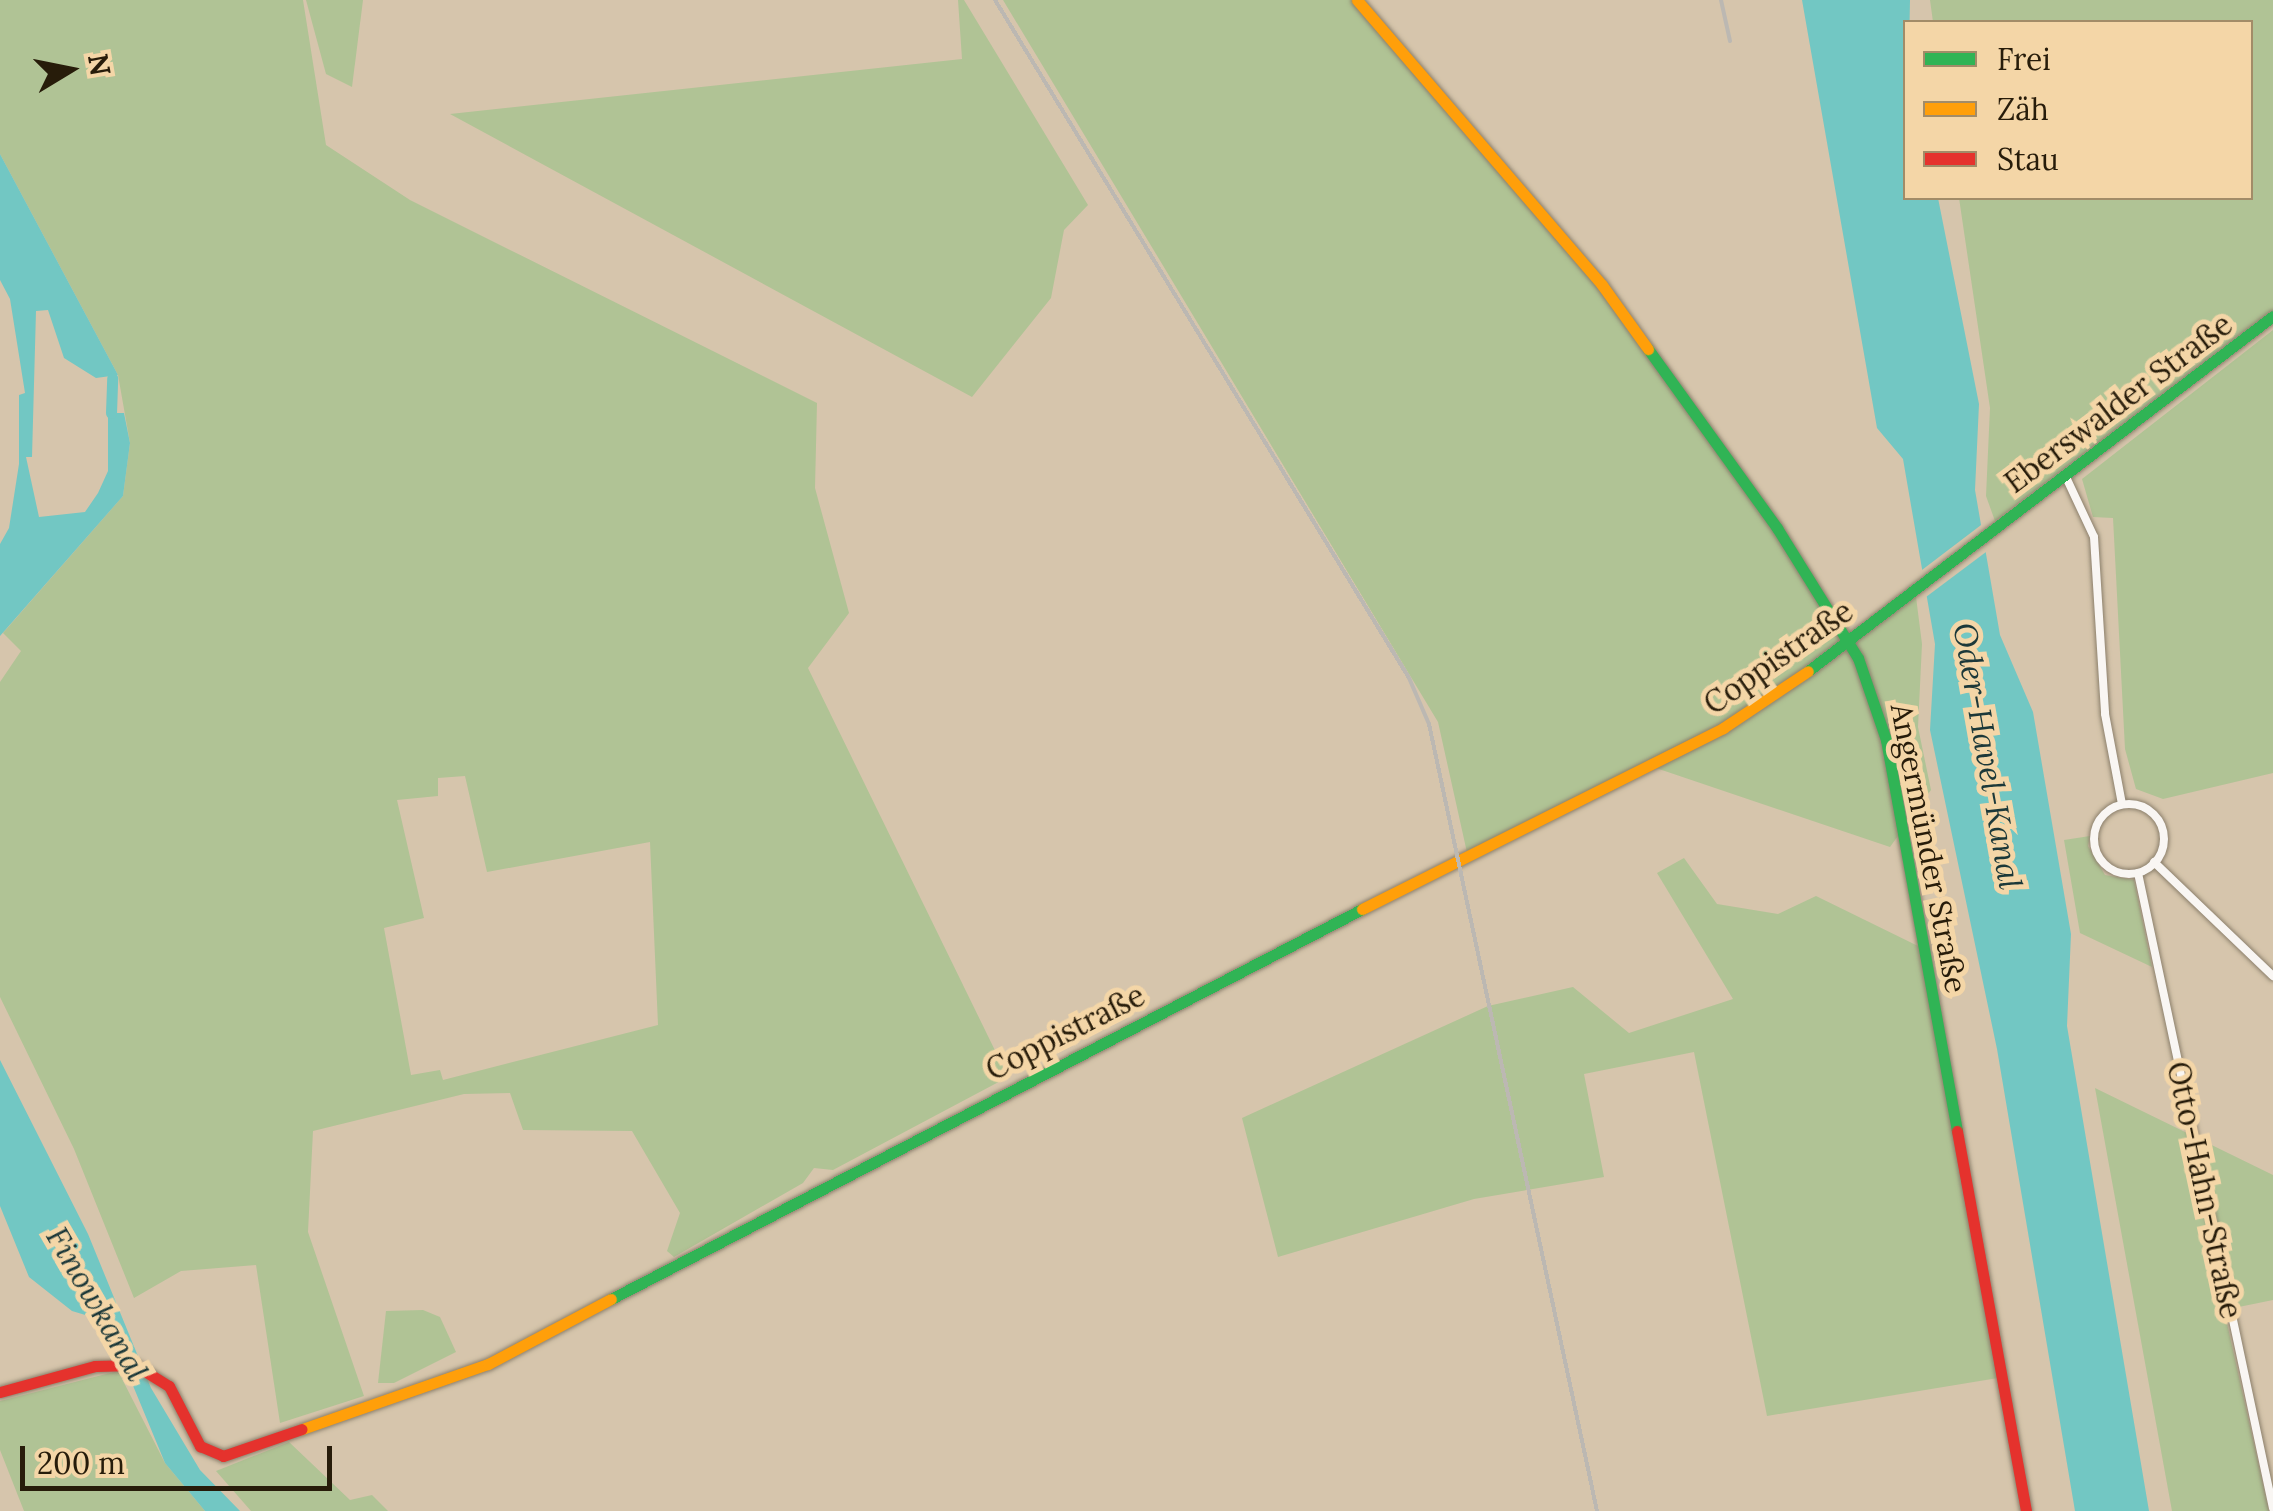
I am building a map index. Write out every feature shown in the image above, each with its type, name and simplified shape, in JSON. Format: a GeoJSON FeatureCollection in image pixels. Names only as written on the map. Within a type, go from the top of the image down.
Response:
{"type":"FeatureCollection","features":[{"type":"Feature","properties":{"kind":"main road","name":"Angermünder Straße"},"geometry":{"type":"LineString","coordinates":[[1357,0],[1602,286],[1786,542],[1848,640],[1886,740],[2026,1511]]}},
{"type":"Feature","properties":{"kind":"main road","name":"Eberswalder Straße"},"geometry":{"type":"LineString","coordinates":[[1914,589],[2273,316]]}},
{"type":"Feature","properties":{"kind":"main road","name":"Coppistraße"},"geometry":{"type":"LineString","coordinates":[[0,1392],[115,1364],[154,1372],[208,1454],[236,1454],[300,1424],[488,1364],[1130,1026],[1697,742],[1848,640],[1914,589]]}},
{"type":"Feature","properties":{"kind":"street"},"geometry":{"type":"LineString","coordinates":[[2064,475],[2094,537],[2103,695],[2122,804]]}},
{"type":"Feature","properties":{"kind":"street"},"geometry":{"type":"LineString","coordinates":[[2122,804],[2143,807],[2159,821],[2163,842],[2154,862],[2138,872],[2116,871],[2094,846],[2102,815],[2122,804]]}},
{"type":"Feature","properties":{"kind":"street"},"geometry":{"type":"LineString","coordinates":[[2154,862],[2273,976]]}},
{"type":"Feature","properties":{"kind":"street","name":"Otto-Hahn-Straße"},"geometry":{"type":"LineString","coordinates":[[2138,872],[2273,1508]]}},
{"type":"Feature","properties":{"kind":"green space"},"geometry":{"type":"Polygon","coordinates":[[[0,0],[303,0],[326,145],[410,200],[817,403],[815,488],[849,613],[808,668],[1008,1077],[833,1170],[814,1168],[803,1183],[674,1257],[667,1251],[680,1213],[632,1131],[523,1130],[510,1093],[464,1094],[313,1131],[308,1232],[364,1396],[280,1423],[256,1265],[181,1271],[134,1298],[74,1149],[0,997],[0,682],[21,651],[3,633],[123,496],[130,443],[118,375],[0,154],[0,0]],[[465,776],[438,778],[438,796],[397,800],[424,918],[384,928],[411,1075],[440,1070],[443,1080],[658,1025],[650,842],[487,872],[465,776]]]}},
{"type":"Feature","properties":{"kind":"green space"},"geometry":{"type":"Polygon","coordinates":[[[306,0],[363,0],[352,87],[326,74],[306,0]]]}},
{"type":"Feature","properties":{"kind":"green space"},"geometry":{"type":"Polygon","coordinates":[[[958,0],[964,0],[1088,205],[1064,230],[1051,298],[972,397],[450,114],[962,59],[958,0]]]}},
{"type":"Feature","properties":{"kind":"green space"},"geometry":{"type":"Polygon","coordinates":[[[1003,0],[1357,0],[1543,214],[1777,528],[1848,640],[1915,589],[1922,644],[1918,727],[1931,790],[1890,847],[1650,766],[1468,857],[1438,722],[1003,0]]]}},
{"type":"Feature","properties":{"kind":"green space"},"geometry":{"type":"Polygon","coordinates":[[[1930,0],[2273,0],[2273,310],[1995,521],[1986,496],[1990,408],[1959,200],[2253,200],[2253,20],[1933,20],[1930,0]]]}},
{"type":"Feature","properties":{"kind":"green space"},"geometry":{"type":"Polygon","coordinates":[[[2273,330],[2273,773],[2163,799],[2136,789],[2125,749],[2113,518],[2093,517],[2082,479],[2273,330]]]}},
{"type":"Feature","properties":{"kind":"green space"},"geometry":{"type":"Polygon","coordinates":[[[2090,836],[2088,846],[2105,875],[2134,880],[2152,967],[2080,933],[2064,840],[2090,836]]]}},
{"type":"Feature","properties":{"kind":"green space"},"geometry":{"type":"Polygon","coordinates":[[[1684,858],[1717,904],[1778,914],[1816,896],[1918,946],[2004,1377],[1767,1416],[1694,1052],[1584,1074],[1604,1177],[1474,1199],[1278,1257],[1242,1118],[1488,1006],[1573,987],[1629,1033],[1733,999],[1657,873],[1684,858]]]}},
{"type":"Feature","properties":{"kind":"green space"},"geometry":{"type":"Polygon","coordinates":[[[2095,1088],[2273,1175],[2273,1300],[2224,1310],[2269,1511],[2172,1511],[2095,1088]]]}},
{"type":"Feature","properties":{"kind":"green space"},"geometry":{"type":"Polygon","coordinates":[[[423,1310],[440,1317],[456,1352],[394,1383],[378,1383],[386,1311],[423,1310]]]}},
{"type":"Feature","properties":{"kind":"green space"},"geometry":{"type":"Polygon","coordinates":[[[118,1371],[165,1463],[205,1511],[24,1511],[0,1450],[0,1401],[118,1371]]]}},
{"type":"Feature","properties":{"kind":"green space"},"geometry":{"type":"Polygon","coordinates":[[[289,1442],[350,1500],[372,1495],[388,1511],[251,1511],[216,1471],[289,1442]]]}},
{"type":"Feature","properties":{"kind":"water","name":"Oder-Havel-Kanal"},"geometry":{"type":"Polygon","coordinates":[[[1802,0],[1910,0],[1910,20],[1903,20],[1903,200],[1938,200],[1979,404],[1975,490],[2000,635],[2033,712],[2071,934],[2067,1026],[2149,1511],[2075,1511],[1997,1049],[1930,730],[1935,644],[1903,459],[1877,428],[1802,0]]]}},
{"type":"Feature","properties":{"kind":"water"},"geometry":{"type":"Polygon","coordinates":[[[0,154],[118,375],[96,378],[64,358],[48,310],[36,311],[32,457],[26,457],[39,517],[85,512],[98,493],[108,471],[108,413],[124,413],[130,443],[123,496],[0,636],[0,544],[9,528],[19,464],[19,395],[25,393],[10,299],[0,280],[0,154]]]}},
{"type":"Feature","properties":{"kind":"water","name":"Finowkanal"},"geometry":{"type":"Polygon","coordinates":[[[0,1060],[88,1234],[151,1388],[200,1470],[240,1511],[205,1511],[165,1463],[117,1347],[92,1317],[72,1311],[29,1277],[0,1206],[0,1060]]]}},
{"type":"Feature","properties":{"kind":"pier"},"geometry":{"type":"Polygon","coordinates":[[[1985,522],[1990,549],[1922,600],[1918,573],[1985,522]]]}},
{"type":"Feature","properties":{"kind":"waterway"},"geometry":{"type":"LineString","coordinates":[[111,413],[112,378]]}},
{"type":"Feature","properties":{"kind":"railway"},"geometry":{"type":"LineString","coordinates":[[995,0],[1409,678],[1429,724],[1597,1511]]}},
{"type":"Feature","properties":{"kind":"railway"},"geometry":{"type":"LineString","coordinates":[[1721,0],[1730,41]]}},
{"type":"Feature","properties":{"kind":"traffic: fast"},"geometry":{"type":"LineString","coordinates":[[1808,671],[2273,316]]}},
{"type":"Feature","properties":{"kind":"traffic: fast"},"geometry":{"type":"LineString","coordinates":[[1648,349],[1777,528],[1858,658],[1886,740],[1957,1131]]}},
{"type":"Feature","properties":{"kind":"traffic: fast"},"geometry":{"type":"LineString","coordinates":[[611,1299],[1362,909]]}},
{"type":"Feature","properties":{"kind":"traffic: slow"},"geometry":{"type":"LineString","coordinates":[[1357,0],[1602,285],[1648,349]]}},
{"type":"Feature","properties":{"kind":"traffic: slow"},"geometry":{"type":"LineString","coordinates":[[1362,909],[1723,728],[1808,671]]}},
{"type":"Feature","properties":{"kind":"traffic: slow"},"geometry":{"type":"LineString","coordinates":[[302,1429],[488,1364],[611,1299]]}},
{"type":"Feature","properties":{"kind":"traffic: jam"},"geometry":{"type":"LineString","coordinates":[[1957,1131],[2026,1511]]}},
{"type":"Feature","properties":{"kind":"traffic: jam"},"geometry":{"type":"LineString","coordinates":[[0,1392],[95,1366],[135,1365],[169,1386],[200,1446],[223,1456],[302,1429]]}}]}
